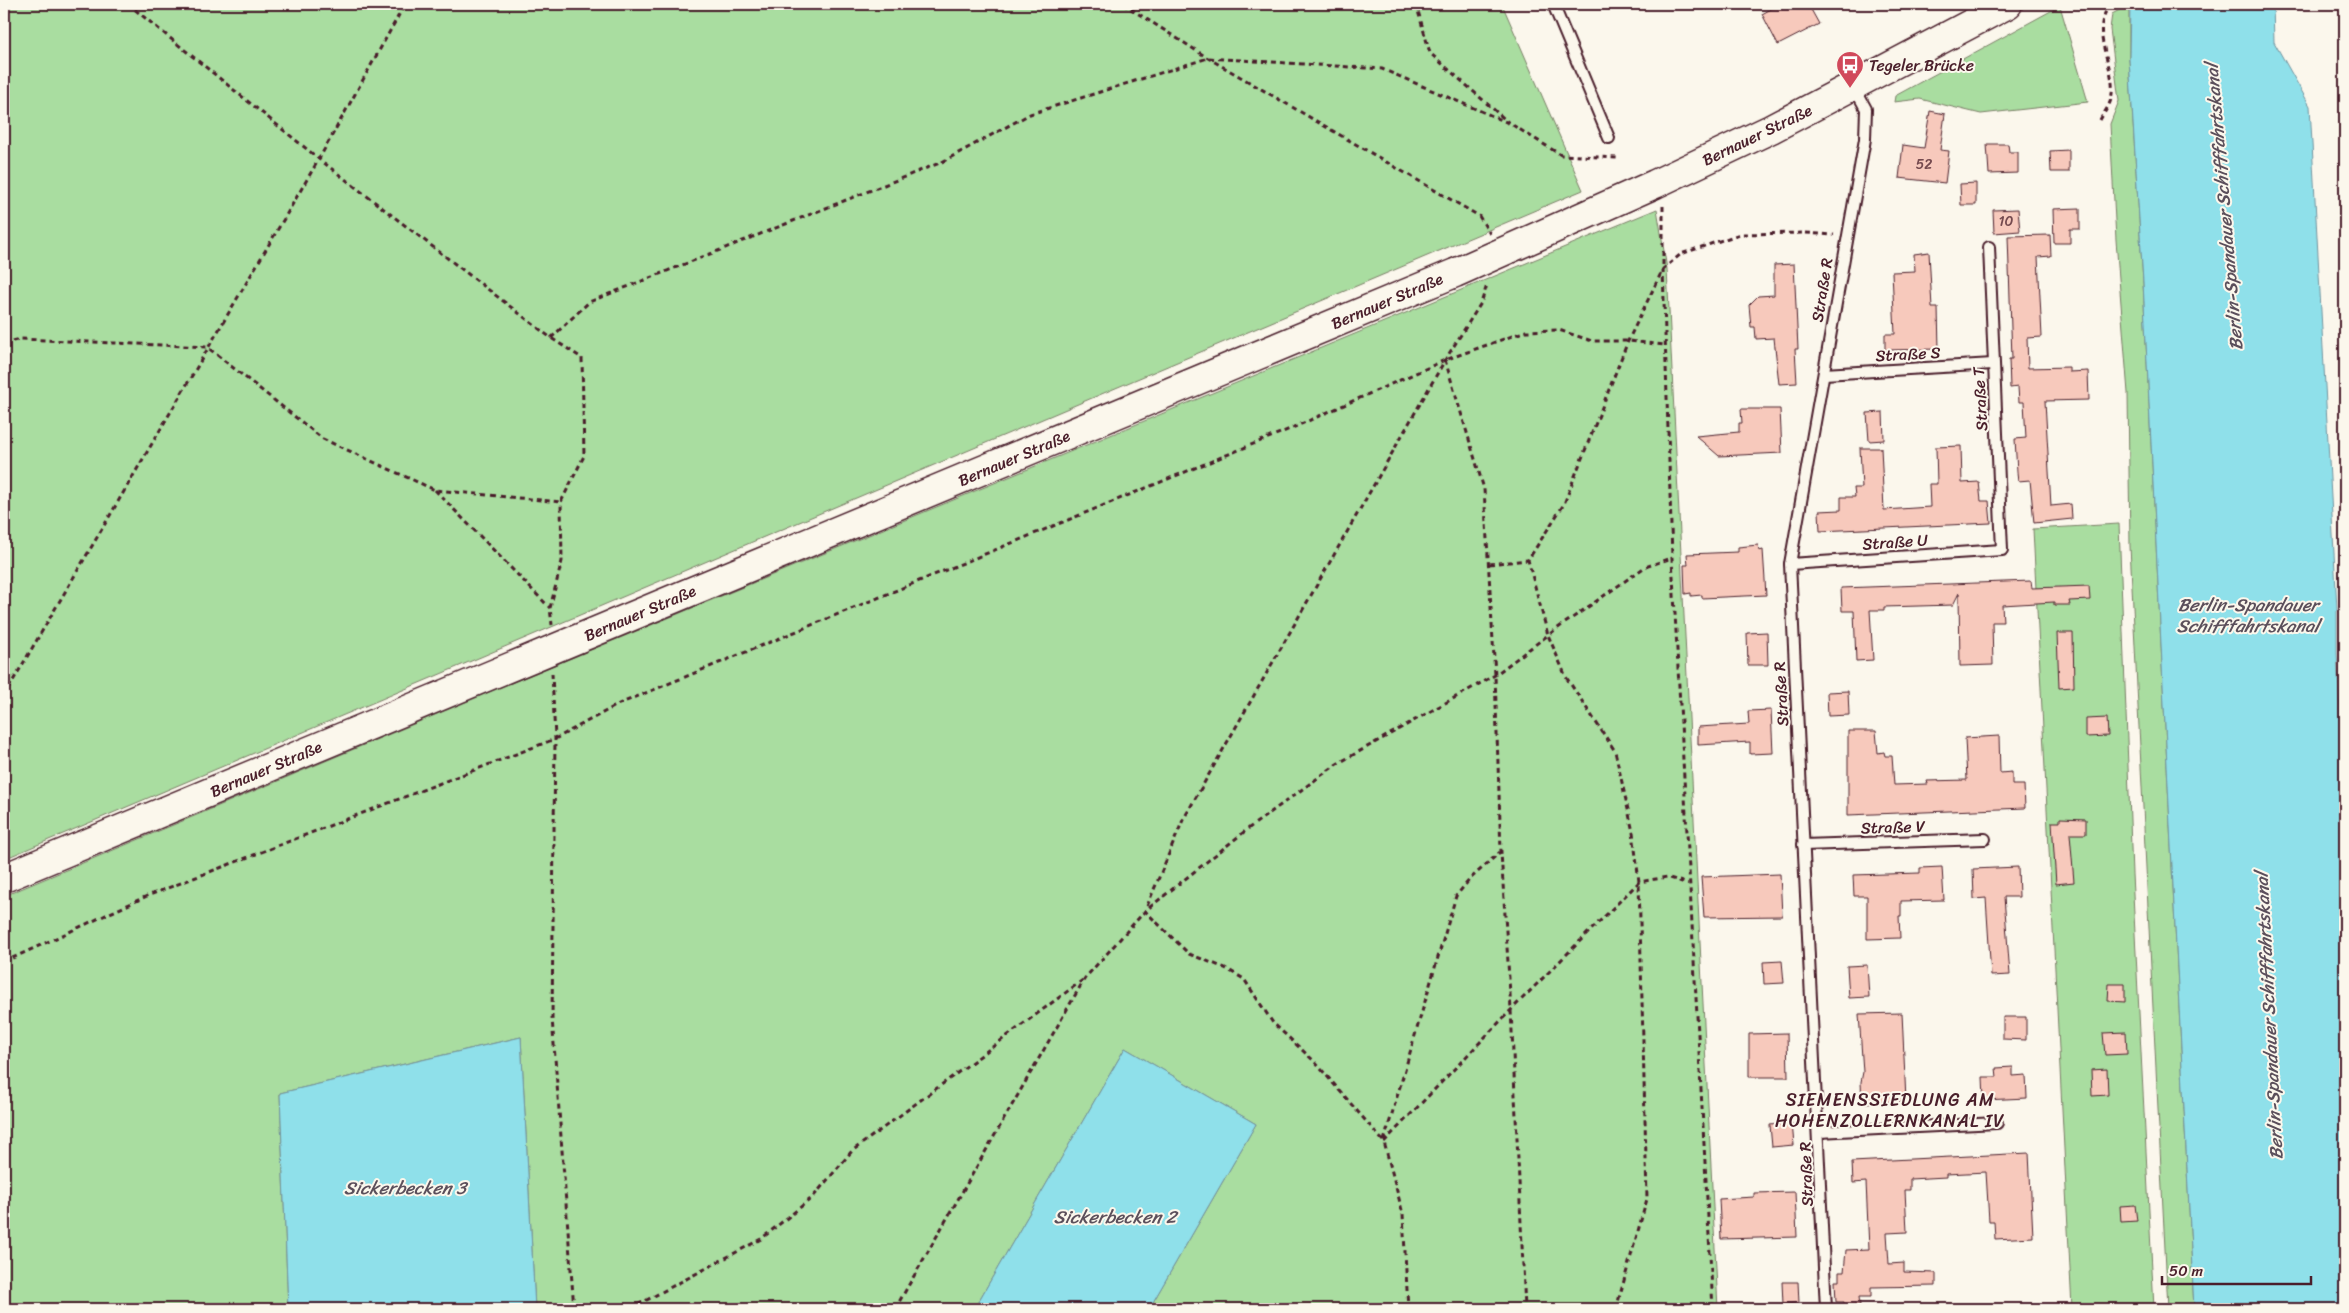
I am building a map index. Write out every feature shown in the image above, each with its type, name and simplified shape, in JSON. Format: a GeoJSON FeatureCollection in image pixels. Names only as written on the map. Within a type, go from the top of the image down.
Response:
{"type":"FeatureCollection","features":[{"type":"Feature","properties":{"kind":"main road","name":"Bernauer Straße"},"geometry":{"type":"LineString","coordinates":[[4,878],[1492,256],[1655,184],[1778,126],[2008,4]]}},
{"type":"Feature","properties":{"kind":"lane"},"geometry":{"type":"LineString","coordinates":[[1553,4],[1608,138]]}},
{"type":"Feature","properties":{"kind":"lane","name":"Straße R"},"geometry":{"type":"LineString","coordinates":[[1826,1309],[1819,1132],[1790,564],[1865,139],[1866,109],[1854,87]]}},
{"type":"Feature","properties":{"kind":"lane","name":"Straße T"},"geometry":{"type":"LineString","coordinates":[[1988,247],[2002,550]]}},
{"type":"Feature","properties":{"kind":"lane","name":"Straße S"},"geometry":{"type":"LineString","coordinates":[[1824,374],[1993,364]]}},
{"type":"Feature","properties":{"kind":"lane","name":"Straße U"},"geometry":{"type":"LineString","coordinates":[[1790,564],[2002,550]]}},
{"type":"Feature","properties":{"kind":"lane","name":"Straße V"},"geometry":{"type":"LineString","coordinates":[[1803,845],[1985,839]]}},
{"type":"Feature","properties":{"kind":"lane"},"geometry":{"type":"LineString","coordinates":[[1819,1132],[1997,1123]]}},
{"type":"Feature","properties":{"kind":"path"},"geometry":{"type":"LineString","coordinates":[[128,4],[318,158],[551,338],[582,358],[584,456],[561,502],[562,561],[550,608],[554,649],[552,672],[555,739],[552,1018],[574,1309]]}},
{"type":"Feature","properties":{"kind":"path"},"geometry":{"type":"LineString","coordinates":[[4,696],[318,158],[405,4]]}},
{"type":"Feature","properties":{"kind":"path"},"geometry":{"type":"LineString","coordinates":[[1123,4],[1208,58],[1479,216],[1486,226],[1492,256],[1491,273],[1481,303],[1446,360],[1183,820],[1145,911]]}},
{"type":"Feature","properties":{"kind":"path"},"geometry":{"type":"LineString","coordinates":[[1416,4],[1430,53],[1512,124],[1561,155],[1618,158]]}},
{"type":"Feature","properties":{"kind":"path"},"geometry":{"type":"LineString","coordinates":[[2100,120],[2110,100],[2112,88],[2102,38],[2102,17],[2111,4]]}},
{"type":"Feature","properties":{"kind":"path"},"geometry":{"type":"LineString","coordinates":[[551,338],[589,302],[942,162],[1030,114],[1208,58],[1382,70],[1512,124]]}},
{"type":"Feature","properties":{"kind":"path"},"geometry":{"type":"LineString","coordinates":[[1655,184],[1664,199],[1663,269],[1672,558],[1688,884],[1713,1309]]}},
{"type":"Feature","properties":{"kind":"path"},"geometry":{"type":"LineString","coordinates":[[1616,1309],[1647,1199],[1639,882],[1633,832],[1615,751],[1566,677],[1548,635],[1528,560],[1564,504],[1628,341],[1663,269],[1681,254],[1740,234],[1806,233],[1847,236]]}},
{"type":"Feature","properties":{"kind":"path"},"geometry":{"type":"LineString","coordinates":[[4,962],[147,896],[555,739],[618,704],[1290,430],[1446,360],[1526,331],[1559,330],[1592,341],[1628,341],[1665,345]]}},
{"type":"Feature","properties":{"kind":"path"},"geometry":{"type":"LineString","coordinates":[[4,343],[21,339],[207,347],[323,439],[435,490],[561,502]]}},
{"type":"Feature","properties":{"kind":"path"},"geometry":{"type":"LineString","coordinates":[[1446,360],[1484,489],[1495,676],[1501,852],[1511,1010],[1525,1309]]}},
{"type":"Feature","properties":{"kind":"path"},"geometry":{"type":"LineString","coordinates":[[435,490],[550,608]]}},
{"type":"Feature","properties":{"kind":"path"},"geometry":{"type":"LineString","coordinates":[[630,1309],[761,1239],[813,1197],[852,1151],[1085,978],[1145,911],[1249,828],[1337,764],[1495,676],[1548,635],[1646,567],[1672,558]]}},
{"type":"Feature","properties":{"kind":"path"},"geometry":{"type":"LineString","coordinates":[[1489,564],[1528,560]]}},
{"type":"Feature","properties":{"kind":"path"},"geometry":{"type":"LineString","coordinates":[[1384,1142],[1456,896],[1470,879],[1501,852]]}},
{"type":"Feature","properties":{"kind":"path"},"geometry":{"type":"LineString","coordinates":[[1384,1142],[1511,1010],[1639,882],[1667,877],[1688,884]]}},
{"type":"Feature","properties":{"kind":"path"},"geometry":{"type":"LineString","coordinates":[[1145,911],[1189,954],[1225,968],[1244,979],[1272,1023],[1314,1060],[1384,1142],[1403,1214],[1408,1309]]}},
{"type":"Feature","properties":{"kind":"path"},"geometry":{"type":"LineString","coordinates":[[895,1309],[1085,978]]}},
{"type":"Feature","properties":{"kind":"green space"},"geometry":{"type":"Polygon","coordinates":[[[4,4],[1502,4],[1583,190],[4,859],[4,4]]]}},
{"type":"Feature","properties":{"kind":"green space"},"geometry":{"type":"Polygon","coordinates":[[[2129,5],[2129,59],[2143,282],[2194,1309],[2168,1309],[2130,546],[2128,393],[2116,240],[2110,124],[2119,101],[2110,29],[2112,14],[2129,5]]]}},
{"type":"Feature","properties":{"kind":"green space"},"geometry":{"type":"Polygon","coordinates":[[[2060,6],[2088,102],[1981,114],[1920,99],[1894,102],[1895,96],[2060,6]]]}},
{"type":"Feature","properties":{"kind":"green space"},"geometry":{"type":"Polygon","coordinates":[[[1657,209],[1667,269],[1718,1309],[1149,1309],[1256,1124],[1125,1048],[974,1309],[535,1309],[521,1037],[280,1093],[288,1309],[4,1309],[4,896],[523,678],[1657,209]]]}},
{"type":"Feature","properties":{"kind":"green space"},"geometry":{"type":"Polygon","coordinates":[[[2119,524],[2132,874],[2154,1309],[2072,1309],[2033,529],[2119,524]]]}},
{"type":"Feature","properties":{"kind":"water","name":"Berlin-Spandauer Schifffahrtskanal"},"geometry":{"type":"Polygon","coordinates":[[[2130,4],[2273,4],[2274,42],[2310,106],[2337,609],[2337,653],[2345,814],[2345,1309],[2194,1309],[2143,282],[2129,59],[2130,4]]]}},
{"type":"Feature","properties":{"kind":"water","name":"Sickerbecken 3"},"geometry":{"type":"Polygon","coordinates":[[[521,1037],[535,1309],[288,1309],[280,1093],[521,1037]]]}},
{"type":"Feature","properties":{"kind":"water","name":"Sickerbecken 2"},"geometry":{"type":"Polygon","coordinates":[[[1125,1048],[1256,1124],[1149,1309],[974,1309],[1125,1048]]]}},
{"type":"Feature","properties":{"kind":"building"},"geometry":{"type":"Polygon","coordinates":[[[1780,4],[1808,4],[1819,24],[1778,45],[1762,14],[1780,4]]]}},
{"type":"Feature","properties":{"kind":"building"},"geometry":{"type":"Polygon","coordinates":[[[1930,111],[1945,114],[1940,150],[1949,151],[1945,183],[1899,178],[1903,145],[1924,148],[1930,111]]]}},
{"type":"Feature","properties":{"kind":"building"},"geometry":{"type":"Polygon","coordinates":[[[1987,144],[2008,144],[2009,152],[2018,152],[2018,173],[1989,174],[1987,144]]]}},
{"type":"Feature","properties":{"kind":"building"},"geometry":{"type":"Polygon","coordinates":[[[2069,150],[2069,172],[2051,172],[2050,151],[2069,150]]]}},
{"type":"Feature","properties":{"kind":"building"},"geometry":{"type":"Polygon","coordinates":[[[1976,183],[1976,205],[1961,205],[1960,184],[1976,183]]]}},
{"type":"Feature","properties":{"kind":"building"},"geometry":{"type":"Polygon","coordinates":[[[2080,208],[2080,229],[2070,229],[2070,243],[2054,243],[2053,209],[2080,208]]]}},
{"type":"Feature","properties":{"kind":"building"},"geometry":{"type":"Polygon","coordinates":[[[2018,209],[2020,231],[1994,233],[1993,210],[2018,209]]]}},
{"type":"Feature","properties":{"kind":"building"},"geometry":{"type":"Polygon","coordinates":[[[2050,235],[2051,256],[2038,257],[2042,337],[2027,338],[2028,368],[2069,367],[2069,372],[2088,371],[2089,400],[2045,401],[2051,506],[2071,504],[2072,519],[2034,523],[2030,480],[2018,481],[2017,472],[2015,439],[2026,438],[2024,402],[2019,402],[2018,387],[2010,388],[2009,359],[2012,359],[2008,236],[2050,235]]]}},
{"type":"Feature","properties":{"kind":"building"},"geometry":{"type":"Polygon","coordinates":[[[1929,252],[1932,308],[1938,308],[1939,349],[1885,350],[1885,334],[1895,334],[1892,272],[1915,271],[1914,254],[1929,252]]]}},
{"type":"Feature","properties":{"kind":"building"},"geometry":{"type":"Polygon","coordinates":[[[1794,264],[1798,349],[1795,349],[1797,383],[1779,384],[1774,338],[1756,339],[1755,327],[1751,327],[1749,305],[1758,296],[1774,295],[1774,265],[1794,264]]]}},
{"type":"Feature","properties":{"kind":"building"},"geometry":{"type":"Polygon","coordinates":[[[1741,409],[1780,409],[1782,453],[1719,456],[1696,436],[1739,432],[1739,423],[1742,423],[1741,409]]]}},
{"type":"Feature","properties":{"kind":"building"},"geometry":{"type":"Polygon","coordinates":[[[1883,412],[1884,440],[1869,441],[1867,413],[1883,412]]]}},
{"type":"Feature","properties":{"kind":"building"},"geometry":{"type":"Polygon","coordinates":[[[1961,446],[1962,483],[1979,482],[1981,501],[1989,501],[1991,523],[1820,531],[1819,511],[1841,510],[1841,497],[1855,497],[1854,488],[1862,488],[1860,448],[1881,448],[1884,510],[1930,507],[1929,484],[1937,484],[1936,447],[1961,446]]]}},
{"type":"Feature","properties":{"kind":"building"},"geometry":{"type":"Polygon","coordinates":[[[1758,545],[1759,551],[1763,550],[1766,595],[1702,598],[1702,595],[1691,596],[1691,593],[1685,594],[1684,565],[1688,565],[1687,554],[1738,552],[1738,547],[1758,545]]]}},
{"type":"Feature","properties":{"kind":"building"},"geometry":{"type":"Polygon","coordinates":[[[2031,581],[2032,588],[2089,586],[2090,600],[2069,601],[2070,605],[2054,605],[2054,602],[2002,605],[2003,622],[1992,622],[1993,665],[1960,666],[1959,593],[1953,605],[1884,607],[1884,610],[1870,610],[1873,660],[1856,661],[1854,611],[1842,611],[1841,588],[2031,581]]]}},
{"type":"Feature","properties":{"kind":"building"},"geometry":{"type":"Polygon","coordinates":[[[1767,632],[1768,665],[1748,665],[1747,633],[1767,632]]]}},
{"type":"Feature","properties":{"kind":"building"},"geometry":{"type":"Polygon","coordinates":[[[2057,633],[2073,633],[2074,687],[2059,688],[2057,633]]]}},
{"type":"Feature","properties":{"kind":"building"},"geometry":{"type":"Polygon","coordinates":[[[1848,691],[1849,715],[1828,716],[1827,692],[1848,691]]]}},
{"type":"Feature","properties":{"kind":"building"},"geometry":{"type":"Polygon","coordinates":[[[1771,710],[1773,753],[1750,754],[1750,742],[1698,745],[1698,727],[1749,724],[1748,711],[1771,710]]]}},
{"type":"Feature","properties":{"kind":"building"},"geometry":{"type":"Polygon","coordinates":[[[2107,718],[2108,736],[2086,737],[2086,719],[2107,718]]]}},
{"type":"Feature","properties":{"kind":"building"},"geometry":{"type":"Polygon","coordinates":[[[1848,731],[1876,731],[1878,753],[1884,752],[1885,756],[1892,756],[1894,785],[1928,784],[1927,781],[1967,780],[1965,738],[1999,736],[2000,773],[2012,772],[2012,785],[2024,785],[2025,808],[1848,815],[1848,731]]]}},
{"type":"Feature","properties":{"kind":"building"},"geometry":{"type":"Polygon","coordinates":[[[2060,818],[2086,819],[2086,834],[2070,834],[2074,882],[2056,884],[2052,822],[2060,822],[2060,818]]]}},
{"type":"Feature","properties":{"kind":"building"},"geometry":{"type":"Polygon","coordinates":[[[1942,867],[1944,900],[1901,901],[1901,916],[1899,916],[1900,938],[1867,939],[1867,896],[1854,896],[1853,875],[1920,873],[1920,868],[1942,867]]]}},
{"type":"Feature","properties":{"kind":"building"},"geometry":{"type":"Polygon","coordinates":[[[2018,867],[2019,897],[2004,897],[2010,975],[1991,976],[1986,898],[1974,899],[1973,869],[2018,867]]]}},
{"type":"Feature","properties":{"kind":"building"},"geometry":{"type":"Polygon","coordinates":[[[1780,874],[1782,916],[1704,917],[1701,877],[1780,874]]]}},
{"type":"Feature","properties":{"kind":"building"},"geometry":{"type":"Polygon","coordinates":[[[1782,961],[1784,983],[1764,984],[1763,962],[1782,961]]]}},
{"type":"Feature","properties":{"kind":"building"},"geometry":{"type":"Polygon","coordinates":[[[1867,965],[1869,997],[1849,998],[1847,966],[1867,965]]]}},
{"type":"Feature","properties":{"kind":"building"},"geometry":{"type":"Polygon","coordinates":[[[2109,984],[2125,984],[2125,1002],[2108,1001],[2109,984]]]}},
{"type":"Feature","properties":{"kind":"building"},"geometry":{"type":"Polygon","coordinates":[[[1902,1013],[1906,1101],[1862,1103],[1861,1082],[1863,1072],[1859,1014],[1902,1013]]]}},
{"type":"Feature","properties":{"kind":"building"},"geometry":{"type":"Polygon","coordinates":[[[2003,1017],[2026,1017],[2026,1040],[2003,1039],[2003,1017]]]}},
{"type":"Feature","properties":{"kind":"building"},"geometry":{"type":"Polygon","coordinates":[[[2126,1032],[2127,1054],[2105,1055],[2103,1033],[2126,1032]]]}},
{"type":"Feature","properties":{"kind":"building"},"geometry":{"type":"Polygon","coordinates":[[[1787,1033],[1788,1077],[1749,1077],[1749,1034],[1787,1033]]]}},
{"type":"Feature","properties":{"kind":"building"},"geometry":{"type":"Polygon","coordinates":[[[2013,1067],[2013,1076],[2026,1075],[2027,1098],[1984,1100],[1983,1077],[1997,1077],[1996,1068],[2013,1067]]]}},
{"type":"Feature","properties":{"kind":"building"},"geometry":{"type":"Polygon","coordinates":[[[2107,1069],[2108,1095],[2092,1096],[2091,1070],[2107,1069]]]}},
{"type":"Feature","properties":{"kind":"building"},"geometry":{"type":"Polygon","coordinates":[[[1792,1123],[1794,1145],[1772,1147],[1770,1125],[1792,1123]]]}},
{"type":"Feature","properties":{"kind":"building"},"geometry":{"type":"Polygon","coordinates":[[[2029,1153],[2033,1237],[1995,1239],[1994,1221],[1989,1221],[1986,1172],[1946,1174],[1946,1177],[1910,1179],[1910,1190],[1905,1190],[1907,1232],[1887,1233],[1889,1264],[1904,1263],[1904,1272],[1936,1273],[1936,1286],[1871,1287],[1871,1297],[1859,1297],[1860,1305],[1844,1306],[1844,1302],[1836,1302],[1835,1281],[1839,1281],[1839,1272],[1844,1272],[1846,1250],[1869,1249],[1866,1182],[1853,1183],[1852,1162],[2029,1153]]]}},
{"type":"Feature","properties":{"kind":"building"},"geometry":{"type":"Polygon","coordinates":[[[1795,1192],[1797,1237],[1721,1239],[1719,1199],[1754,1197],[1754,1193],[1795,1192]]]}},
{"type":"Feature","properties":{"kind":"building"},"geometry":{"type":"Polygon","coordinates":[[[2135,1205],[2137,1221],[2121,1222],[2120,1206],[2135,1205]]]}},
{"type":"Feature","properties":{"kind":"building"},"geometry":{"type":"Polygon","coordinates":[[[1782,1282],[1798,1282],[1799,1303],[1783,1304],[1782,1282]]]}},
{"type":"Feature","properties":{"kind":"place","name":"Tegeler Brücke"},"geometry":{"type":"Point","coordinates":[1850,89]}},
{"type":"Feature","properties":{"kind":"district","name":"SIEMENSSIEDLUNG AM HOHENZOLLERNKANAL IV"},"geometry":{"type":"Point","coordinates":[1890,1110]}}]}
